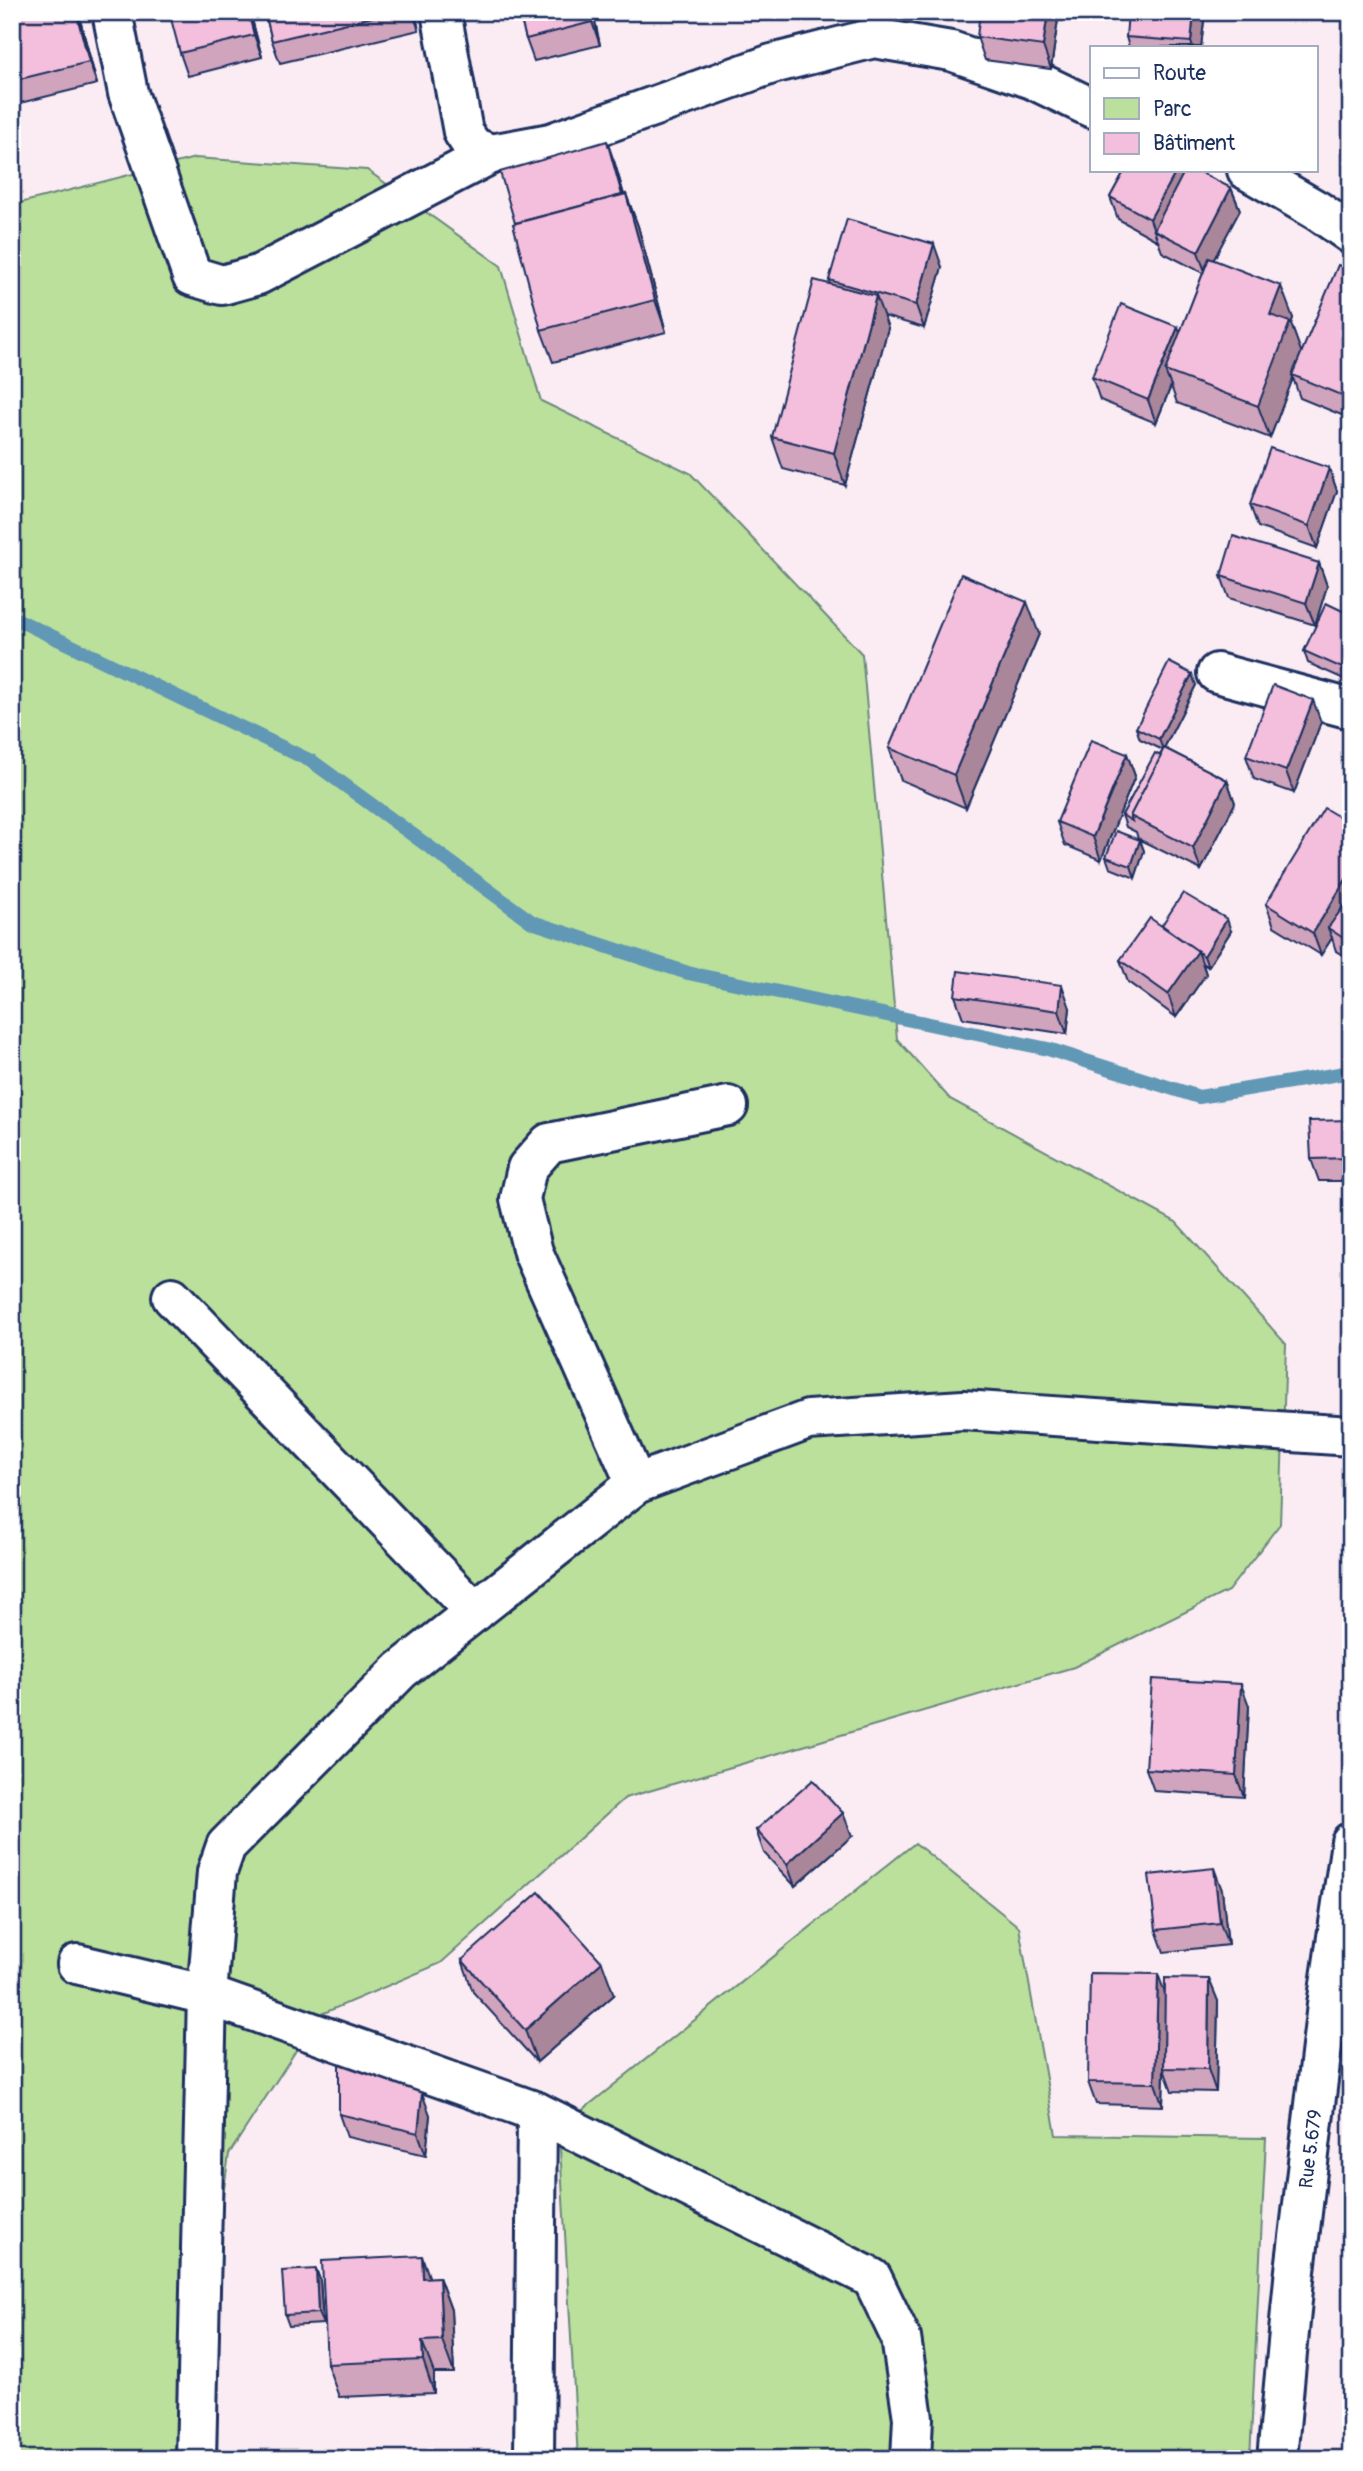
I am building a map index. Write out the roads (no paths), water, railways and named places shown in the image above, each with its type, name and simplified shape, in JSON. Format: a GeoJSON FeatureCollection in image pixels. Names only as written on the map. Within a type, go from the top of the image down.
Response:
{"type":"FeatureCollection","features":[{"type":"Feature","properties":{"kind":"street"},"geometry":{"type":"LineString","coordinates":[[112,12],[128,93],[192,276],[222,285],[258,275],[491,153],[551,143],[772,64],[874,38],[951,51],[1032,79],[1090,107]]}},
{"type":"Feature","properties":{"kind":"street"},"geometry":{"type":"LineString","coordinates":[[441,12],[463,132],[473,147],[491,153]]}},
{"type":"Feature","properties":{"kind":"street"},"geometry":{"type":"LineString","coordinates":[[1250,172],[1318,211],[1351,234]]}},
{"type":"Feature","properties":{"kind":"street"},"geometry":{"type":"LineString","coordinates":[[1217,673],[1351,709]]}},
{"type":"Feature","properties":{"kind":"street"},"geometry":{"type":"LineString","coordinates":[[636,1484],[533,1252],[520,1199],[527,1168],[549,1143],[728,1106]]}},
{"type":"Feature","properties":{"kind":"street"},"geometry":{"type":"LineString","coordinates":[[172,1297],[475,1612]]}},
{"type":"Feature","properties":{"kind":"street"},"geometry":{"type":"LineString","coordinates":[[195,2459],[206,1996],[217,1872],[226,1846],[401,1670],[636,1484],[808,1420],[963,1409],[1351,1436]]}},
{"type":"Feature","properties":{"kind":"street","name":"Rue 5.679"},"geometry":{"type":"LineString","coordinates":[[1281,2458],[1294,2279],[1339,2005],[1351,1842]]}},
{"type":"Feature","properties":{"kind":"street"},"geometry":{"type":"LineString","coordinates":[[77,1964],[206,1996],[537,2112],[872,2278],[901,2338],[913,2418],[911,2459]]}},
{"type":"Feature","properties":{"kind":"street"},"geometry":{"type":"LineString","coordinates":[[534,2459],[537,2112]]}},
{"type":"Feature","properties":{"kind":"waterway"},"geometry":{"type":"LineString","coordinates":[[12,617],[313,762],[532,922],[688,973],[1048,1049],[1199,1097],[1351,1072]]}}]}
